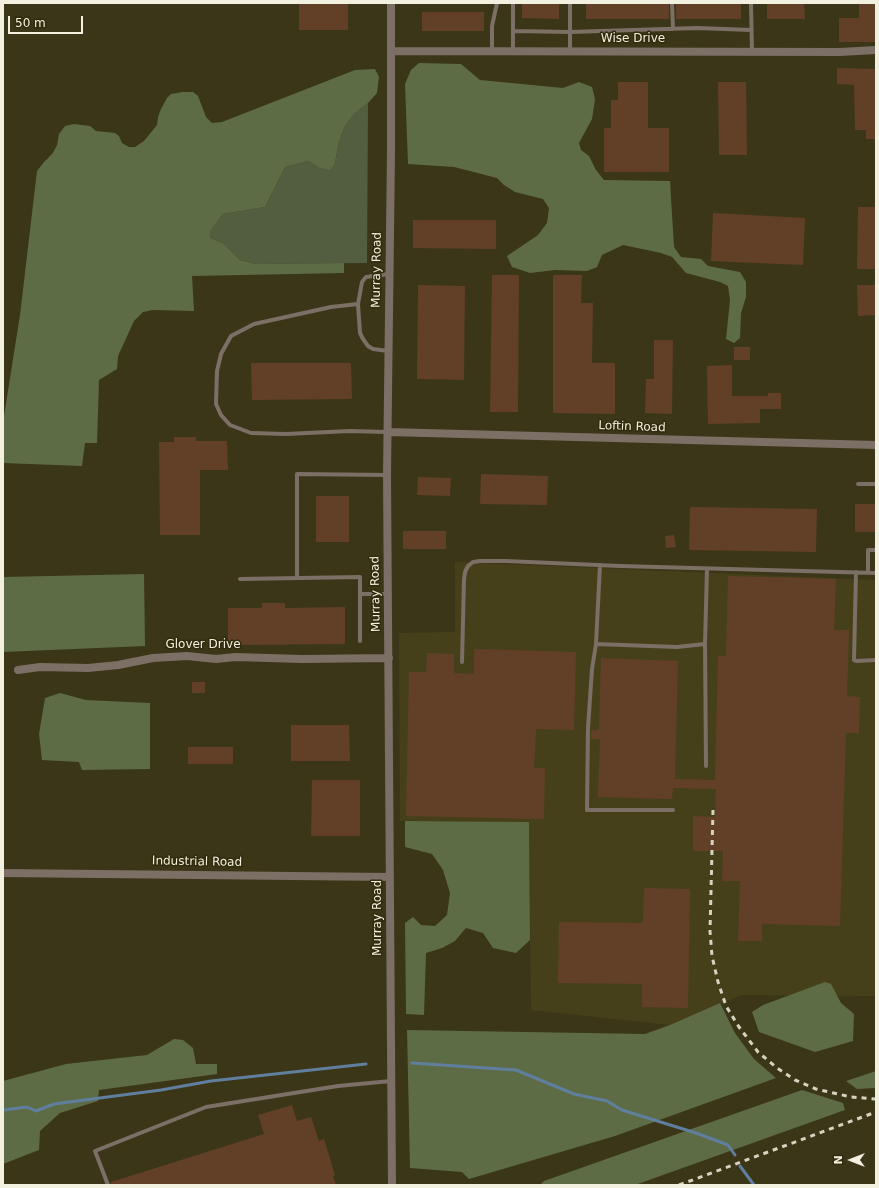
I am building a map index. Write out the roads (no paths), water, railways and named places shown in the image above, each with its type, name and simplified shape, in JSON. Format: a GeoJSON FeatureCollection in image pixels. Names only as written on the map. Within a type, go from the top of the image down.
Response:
{"type":"FeatureCollection","features":[{"type":"Feature","properties":{"kind":"street","name":"Murray Road"},"geometry":{"type":"LineString","coordinates":[[391,3],[387,475],[392,1185]]}},
{"type":"Feature","properties":{"kind":"street","name":"Wise Drive"},"geometry":{"type":"LineString","coordinates":[[391,51],[840,52],[876,50]]}},
{"type":"Feature","properties":{"kind":"street","name":"Loftin Road"},"geometry":{"type":"LineString","coordinates":[[388,432],[876,445]]}},
{"type":"Feature","properties":{"kind":"street","name":"Glover Drive"},"geometry":{"type":"LineString","coordinates":[[18,670],[40,667],[88,668],[118,665],[154,658],[187,656],[216,659],[235,657],[389,658]]}},
{"type":"Feature","properties":{"kind":"street","name":"Industrial Road"},"geometry":{"type":"LineString","coordinates":[[3,873],[390,877]]}},
{"type":"Feature","properties":{"kind":"lane"},"geometry":{"type":"LineString","coordinates":[[492,51],[492,26],[497,3]]}},
{"type":"Feature","properties":{"kind":"lane"},"geometry":{"type":"LineString","coordinates":[[513,3],[513,51]]}},
{"type":"Feature","properties":{"kind":"lane"},"geometry":{"type":"LineString","coordinates":[[570,3],[570,51]]}},
{"type":"Feature","properties":{"kind":"lane"},"geometry":{"type":"LineString","coordinates":[[672,3],[673,29]]}},
{"type":"Feature","properties":{"kind":"lane"},"geometry":{"type":"LineString","coordinates":[[751,3],[752,52]]}},
{"type":"Feature","properties":{"kind":"lane"},"geometry":{"type":"LineString","coordinates":[[513,31],[570,32],[697,28],[751,30]]}},
{"type":"Feature","properties":{"kind":"lane"},"geometry":{"type":"LineString","coordinates":[[388,351],[368,346],[363,339],[360,333],[358,304],[362,282],[366,277],[389,274]]}},
{"type":"Feature","properties":{"kind":"lane"},"geometry":{"type":"LineString","coordinates":[[358,304],[331,307],[254,324],[231,336],[221,354],[217,370],[216,404],[220,415],[230,425],[251,433],[286,434],[350,431],[388,432]]}},
{"type":"Feature","properties":{"kind":"lane"},"geometry":{"type":"LineString","coordinates":[[297,578],[297,474],[387,475]]}},
{"type":"Feature","properties":{"kind":"lane"},"geometry":{"type":"LineString","coordinates":[[858,484],[876,484]]}},
{"type":"Feature","properties":{"kind":"lane"},"geometry":{"type":"LineString","coordinates":[[868,572],[868,550],[876,550]]}},
{"type":"Feature","properties":{"kind":"lane"},"geometry":{"type":"LineString","coordinates":[[462,662],[464,580],[465,572],[468,566],[473,562],[506,561],[707,569],[876,573]]}},
{"type":"Feature","properties":{"kind":"lane"},"geometry":{"type":"LineString","coordinates":[[600,565],[596,644],[592,669],[588,728],[587,810],[673,810]]}},
{"type":"Feature","properties":{"kind":"lane"},"geometry":{"type":"LineString","coordinates":[[706,766],[705,644],[707,569]]}},
{"type":"Feature","properties":{"kind":"lane"},"geometry":{"type":"LineString","coordinates":[[856,572],[854,660],[876,660]]}},
{"type":"Feature","properties":{"kind":"lane"},"geometry":{"type":"LineString","coordinates":[[240,579],[360,577],[360,640]]}},
{"type":"Feature","properties":{"kind":"lane"},"geometry":{"type":"LineString","coordinates":[[360,594],[388,594]]}},
{"type":"Feature","properties":{"kind":"lane"},"geometry":{"type":"LineString","coordinates":[[596,644],[677,647],[705,644]]}},
{"type":"Feature","properties":{"kind":"lane"},"geometry":{"type":"LineString","coordinates":[[108,1185],[95,1151],[206,1107],[338,1086],[391,1081]]}},
{"type":"Feature","properties":{"kind":"waterway"},"geometry":{"type":"LineString","coordinates":[[412,1063],[516,1070],[574,1094],[607,1101],[622,1110],[696,1133],[728,1145],[735,1155]]}},
{"type":"Feature","properties":{"kind":"waterway"},"geometry":{"type":"LineString","coordinates":[[3,1110],[27,1107],[36,1111],[54,1104],[161,1090],[211,1081],[366,1064]]}},
{"type":"Feature","properties":{"kind":"waterway"},"geometry":{"type":"LineString","coordinates":[[740,1166],[754,1185]]}},
{"type":"Feature","properties":{"kind":"railway"},"geometry":{"type":"LineString","coordinates":[[713,810],[710,931],[712,956],[718,982],[726,1006],[739,1027],[758,1052],[777,1068],[795,1080],[816,1089],[851,1097],[876,1099]]}},
{"type":"Feature","properties":{"kind":"railway"},"geometry":{"type":"LineString","coordinates":[[679,1185],[876,1112]]}}]}
